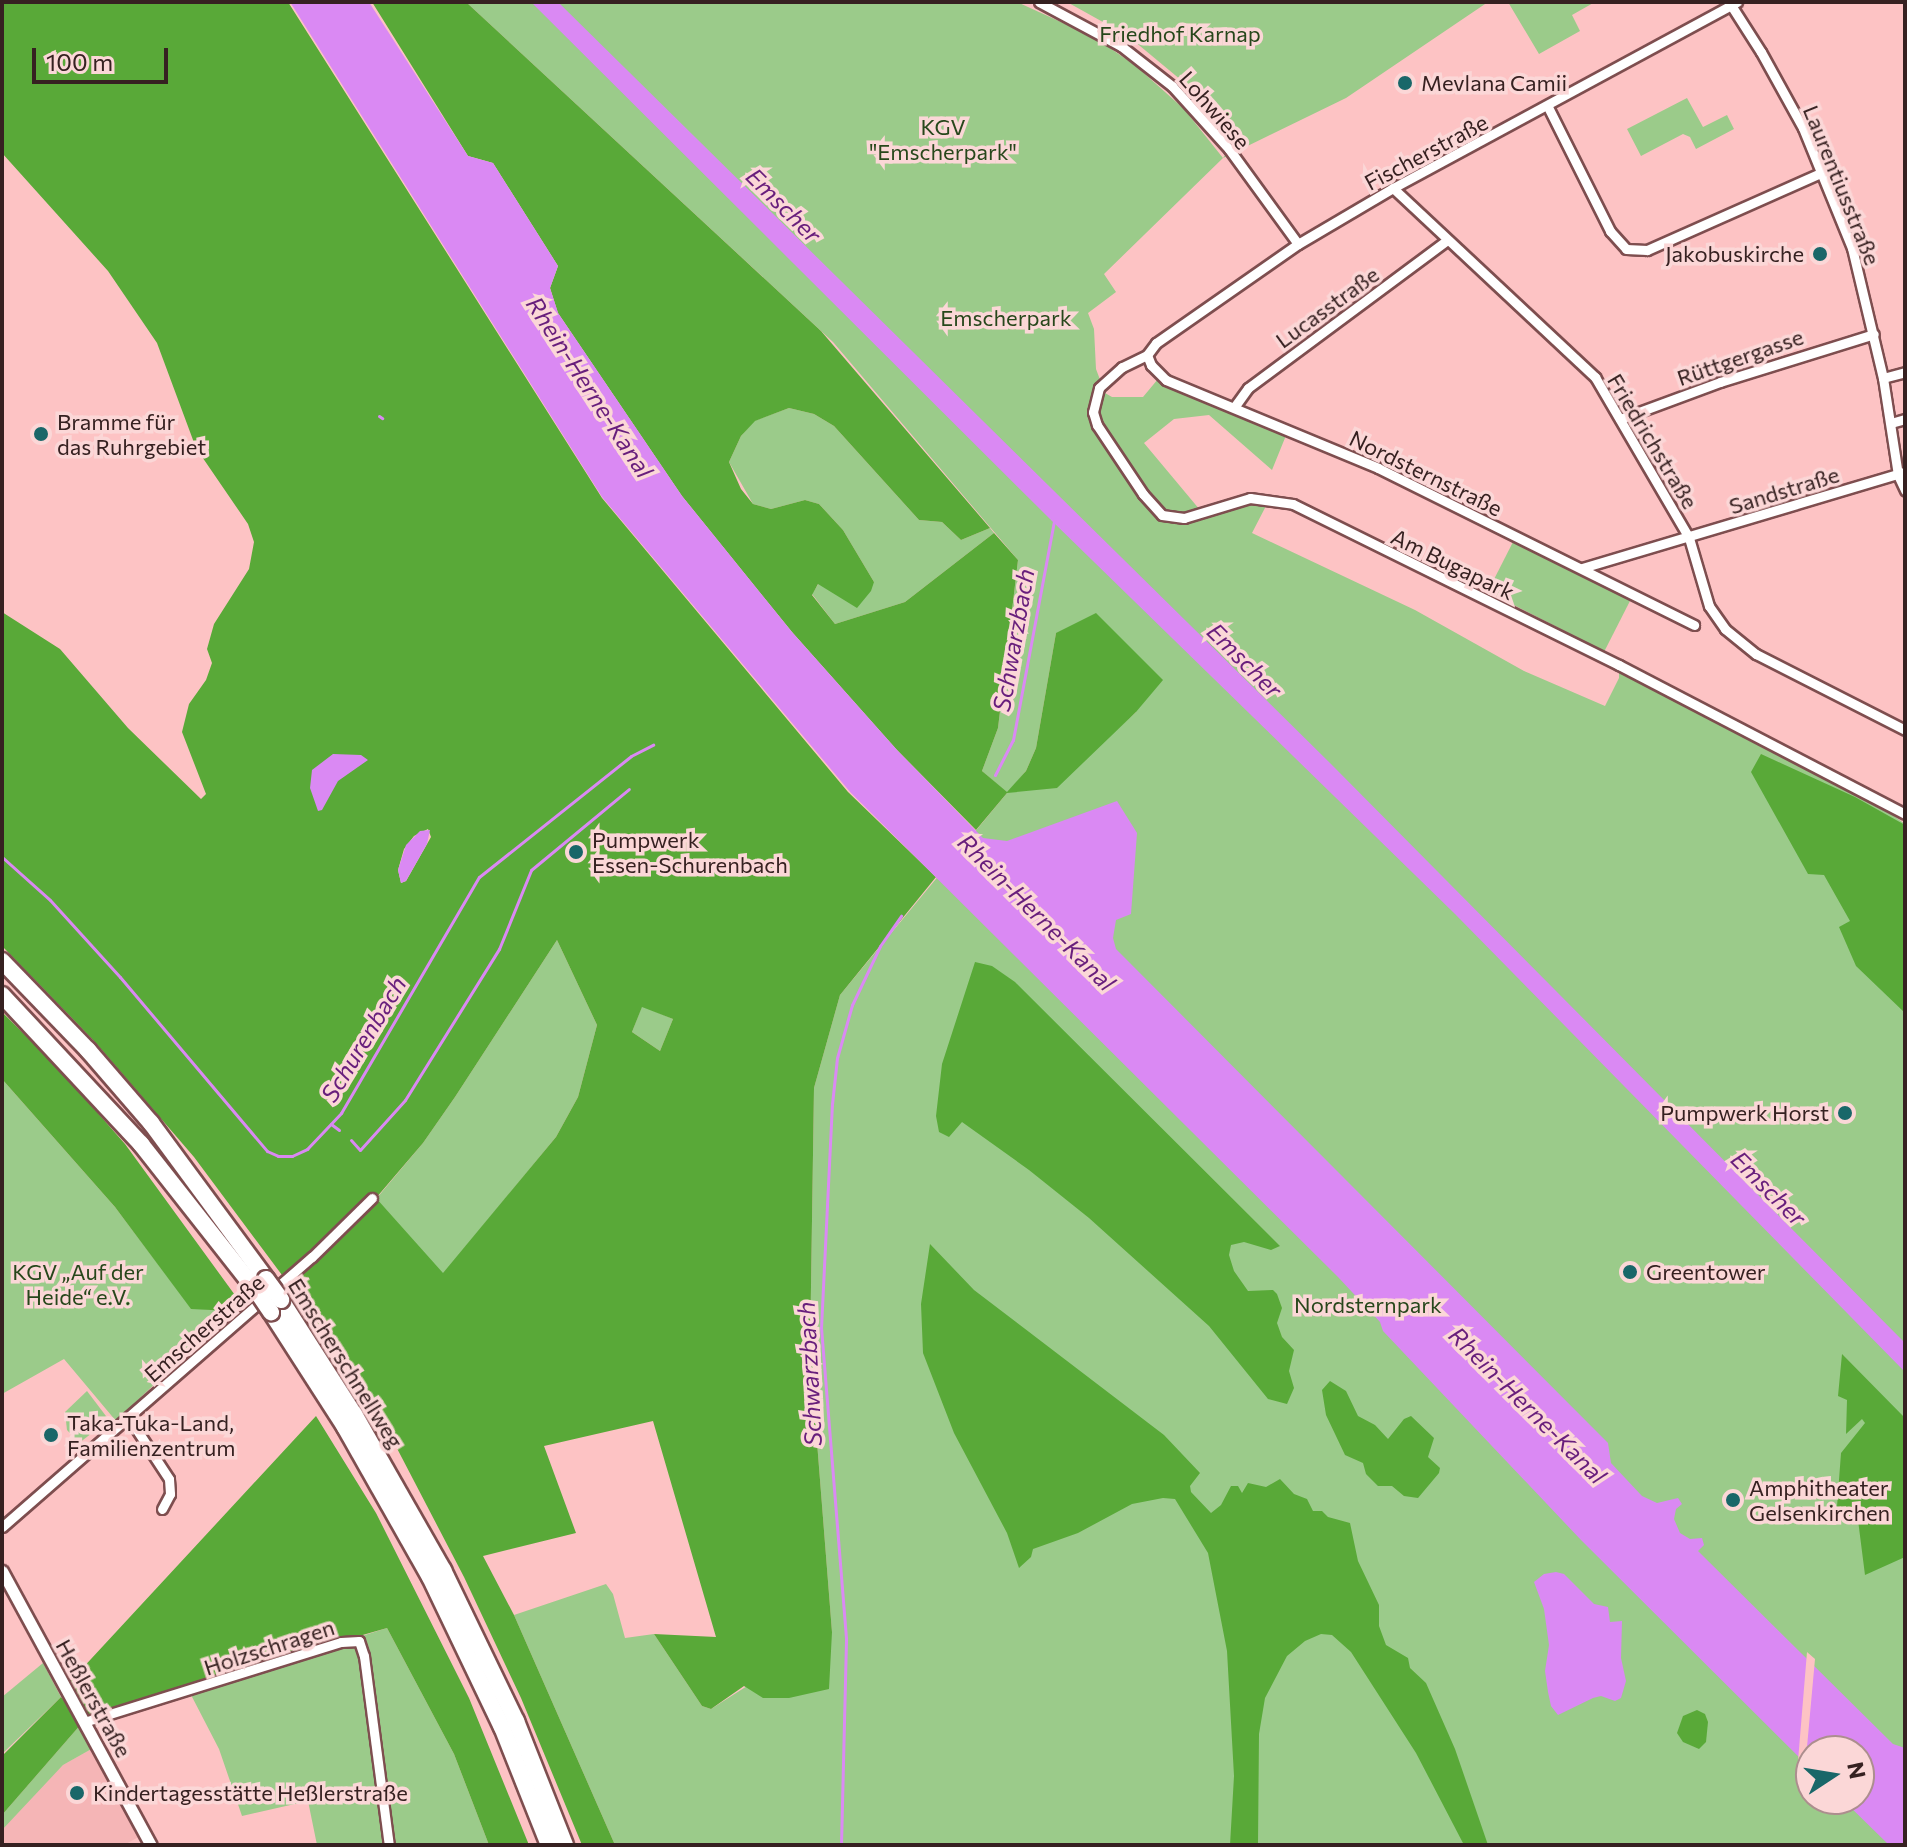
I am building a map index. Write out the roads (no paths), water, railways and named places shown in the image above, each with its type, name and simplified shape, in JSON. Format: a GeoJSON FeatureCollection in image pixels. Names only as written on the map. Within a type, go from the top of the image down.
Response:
{"type":"FeatureCollection","features":[{"type":"Feature","properties":{"kind":"highway","name":"Emscherschnellweg"},"geometry":{"type":"LineString","coordinates":[[2,961],[88,1050],[151,1123],[406,1501],[481,1645],[565,1845]]}},
{"type":"Feature","properties":{"kind":"highway","name":"Emscherschnellweg"},"geometry":{"type":"LineString","coordinates":[[2,995],[141,1144],[261,1285]]}},
{"type":"Feature","properties":{"kind":"highway","name":"Emscherschnellweg"},"geometry":{"type":"LineString","coordinates":[[350,1420],[468,1652],[549,1845]]}},
{"type":"Feature","properties":{"kind":"street","name":"Lohwiese"},"geometry":{"type":"LineString","coordinates":[[1039,2],[1121,46],[1172,86],[1229,149],[1298,244]]}},
{"type":"Feature","properties":{"kind":"street","name":"Fischerstraße"},"geometry":{"type":"LineString","coordinates":[[1147,355],[1156,343],[1298,244],[1393,188],[1548,107],[1732,3]]}},
{"type":"Feature","properties":{"kind":"street","name":"Laurentiusstraße"},"geometry":{"type":"LineString","coordinates":[[1732,3],[1777,78],[1823,172],[1852,248],[1874,334],[1905,490]]}},
{"type":"Feature","properties":{"kind":"street"},"geometry":{"type":"LineString","coordinates":[[1548,107],[1610,231],[1626,249],[1647,250],[1823,172]]}},
{"type":"Feature","properties":{"kind":"street","name":"Friedrichstraße"},"geometry":{"type":"LineString","coordinates":[[1393,188],[1595,377],[1689,538],[1709,606],[1736,641],[1848,704],[1905,730]]}},
{"type":"Feature","properties":{"kind":"street","name":"Lucasstraße"},"geometry":{"type":"LineString","coordinates":[[1235,406],[1248,388],[1447,240]]}},
{"type":"Feature","properties":{"kind":"street","name":"Rüttgergasse"},"geometry":{"type":"LineString","coordinates":[[1620,419],[1759,369],[1874,334]]}},
{"type":"Feature","properties":{"kind":"street","name":"Nordsternstraße"},"geometry":{"type":"LineString","coordinates":[[1147,355],[1151,365],[1166,380],[1235,406],[1378,468],[1694,625]]}},
{"type":"Feature","properties":{"kind":"street","name":"Am Bugapark"},"geometry":{"type":"LineString","coordinates":[[1147,355],[1122,367],[1099,388],[1093,399],[1093,412],[1097,425],[1135,483],[1162,515],[1184,518],[1250,498],[1293,504],[1619,665],[1905,814]]}},
{"type":"Feature","properties":{"kind":"street"},"geometry":{"type":"LineString","coordinates":[[1883,378],[1905,372]]}},
{"type":"Feature","properties":{"kind":"street"},"geometry":{"type":"LineString","coordinates":[[1891,423],[1905,419]]}},
{"type":"Feature","properties":{"kind":"street","name":"Sandstraße"},"geometry":{"type":"LineString","coordinates":[[1582,568],[1901,474]]}},
{"type":"Feature","properties":{"kind":"street","name":"Emscherstraße"},"geometry":{"type":"LineString","coordinates":[[2,1527],[312,1257],[372,1198]]}},
{"type":"Feature","properties":{"kind":"street"},"geometry":{"type":"LineString","coordinates":[[129,1418],[169,1479],[171,1491],[162,1509]]}},
{"type":"Feature","properties":{"kind":"street","name":"Heßlerstraße"},"geometry":{"type":"LineString","coordinates":[[2,1571],[151,1845]]}},
{"type":"Feature","properties":{"kind":"street","name":"Holzschragen"},"geometry":{"type":"LineString","coordinates":[[84,1721],[341,1642],[359,1641],[363,1647],[389,1845]]}},
{"type":"Feature","properties":{"kind":"water","name":"Rhein-Herne-Kanal"},"geometry":{"type":"Polygon","coordinates":[[[290,2],[369,2],[468,156],[493,163],[558,266],[550,288],[558,313],[682,496],[792,632],[897,750],[983,838],[1007,841],[1117,801],[1137,833],[1131,914],[1116,920],[1113,938],[1116,949],[1608,1443],[1611,1463],[1642,1496],[1657,1503],[1678,1498],[1682,1504],[1676,1509],[1674,1519],[1680,1533],[1690,1539],[1702,1538],[1704,1545],[1698,1551],[1893,1744],[1905,1748],[1905,1845],[1889,1845],[1858,1815],[1875,1815],[1875,1735],[1795,1735],[1795,1753],[1581,1540],[1383,1331],[1380,1322],[1338,1277],[851,793],[602,497],[290,2]]]}},
{"type":"Feature","properties":{"kind":"water"},"geometry":{"type":"Polygon","coordinates":[[[531,2],[558,2],[1331,764],[1905,1343],[1905,1372],[1455,914],[1053,522],[531,2]]]}},
{"type":"Feature","properties":{"kind":"water"},"geometry":{"type":"Polygon","coordinates":[[[333,754],[361,755],[368,760],[338,781],[322,810],[318,811],[310,788],[312,770],[333,754]]]}},
{"type":"Feature","properties":{"kind":"water"},"geometry":{"type":"Polygon","coordinates":[[[430,830],[427,844],[406,881],[401,883],[398,870],[406,845],[420,831],[430,830]]]}},
{"type":"Feature","properties":{"kind":"water"},"geometry":{"type":"Polygon","coordinates":[[[1544,1574],[1564,1574],[1594,1604],[1608,1607],[1610,1622],[1622,1621],[1621,1658],[1626,1681],[1621,1698],[1615,1701],[1601,1696],[1558,1715],[1551,1706],[1548,1692],[1545,1671],[1549,1645],[1544,1609],[1534,1582],[1544,1574]]]}},
{"type":"Feature","properties":{"kind":"waterway","name":"Schwarzbach"},"geometry":{"type":"LineString","coordinates":[[995,775],[1013,740],[1054,520]]}},
{"type":"Feature","properties":{"kind":"waterway","name":"Schurenbach"},"geometry":{"type":"LineString","coordinates":[[2,857],[50,900],[120,977],[267,1151],[278,1156],[292,1156],[307,1149],[341,1113],[479,877],[631,756],[653,745]]}},
{"type":"Feature","properties":{"kind":"waterway"},"geometry":{"type":"LineString","coordinates":[[351,1140],[360,1150],[405,1100],[499,949],[531,870],[629,789]]}},
{"type":"Feature","properties":{"kind":"waterway","name":"Schwarzbach"},"geometry":{"type":"LineString","coordinates":[[841,1845],[846,1638],[821,1328],[832,1104],[837,1058],[852,1005],[880,946],[901,916]]}},
{"type":"Feature","properties":{"kind":"waterway"},"geometry":{"type":"LineString","coordinates":[[331,1124],[339,1130]]}},
{"type":"Feature","properties":{"kind":"place","name":"Mevlana Camii"},"geometry":{"type":"Point","coordinates":[1405,83]}},
{"type":"Feature","properties":{"kind":"place","name":"Jakobuskirche"},"geometry":{"type":"Point","coordinates":[1820,254]}},
{"type":"Feature","properties":{"kind":"place","name":"Bramme für das Ruhrgebiet"},"geometry":{"type":"Point","coordinates":[41,434]}},
{"type":"Feature","properties":{"kind":"place","name":"Pumpwerk Essen-Schurenbach"},"geometry":{"type":"Point","coordinates":[576,852]}},
{"type":"Feature","properties":{"kind":"place","name":"Pumpwerk Horst"},"geometry":{"type":"Point","coordinates":[1845,1113]}},
{"type":"Feature","properties":{"kind":"place","name":"Greentower"},"geometry":{"type":"Point","coordinates":[1630,1272]}},
{"type":"Feature","properties":{"kind":"place","name":"Taka-Tuka-Land, Familienzentrum"},"geometry":{"type":"Point","coordinates":[51,1435]}},
{"type":"Feature","properties":{"kind":"place","name":"Amphitheater Gelsenkirchen"},"geometry":{"type":"Point","coordinates":[1733,1500]}},
{"type":"Feature","properties":{"kind":"place","name":"Kindertagesstätte Heßlerstraße"},"geometry":{"type":"Point","coordinates":[77,1793]}},
{"type":"Feature","properties":{"kind":"park label","name":"Friedhof Karnap"},"geometry":{"type":"Point","coordinates":[1180,34]}},
{"type":"Feature","properties":{"kind":"park label","name":"KGV \"Emscherpark\""},"geometry":{"type":"Point","coordinates":[943,138]}},
{"type":"Feature","properties":{"kind":"park label","name":"Emscherpark"},"geometry":{"type":"Point","coordinates":[1006,318]}},
{"type":"Feature","properties":{"kind":"park label","name":"KGV „Auf der Heide“ e.V."},"geometry":{"type":"Point","coordinates":[78,1284]}},
{"type":"Feature","properties":{"kind":"park label","name":"Nordsternpark"},"geometry":{"type":"Point","coordinates":[1368,1305]}},
{"type":"Feature","properties":{"kind":"water label","name":"Emscher"},"geometry":{"type":"Point","coordinates":[784,205]}},
{"type":"Feature","properties":{"kind":"water label","name":"Emscher"},"geometry":{"type":"Point","coordinates":[1245,660]}},
{"type":"Feature","properties":{"kind":"water label","name":"Emscher"},"geometry":{"type":"Point","coordinates":[1769,1188]}}]}
